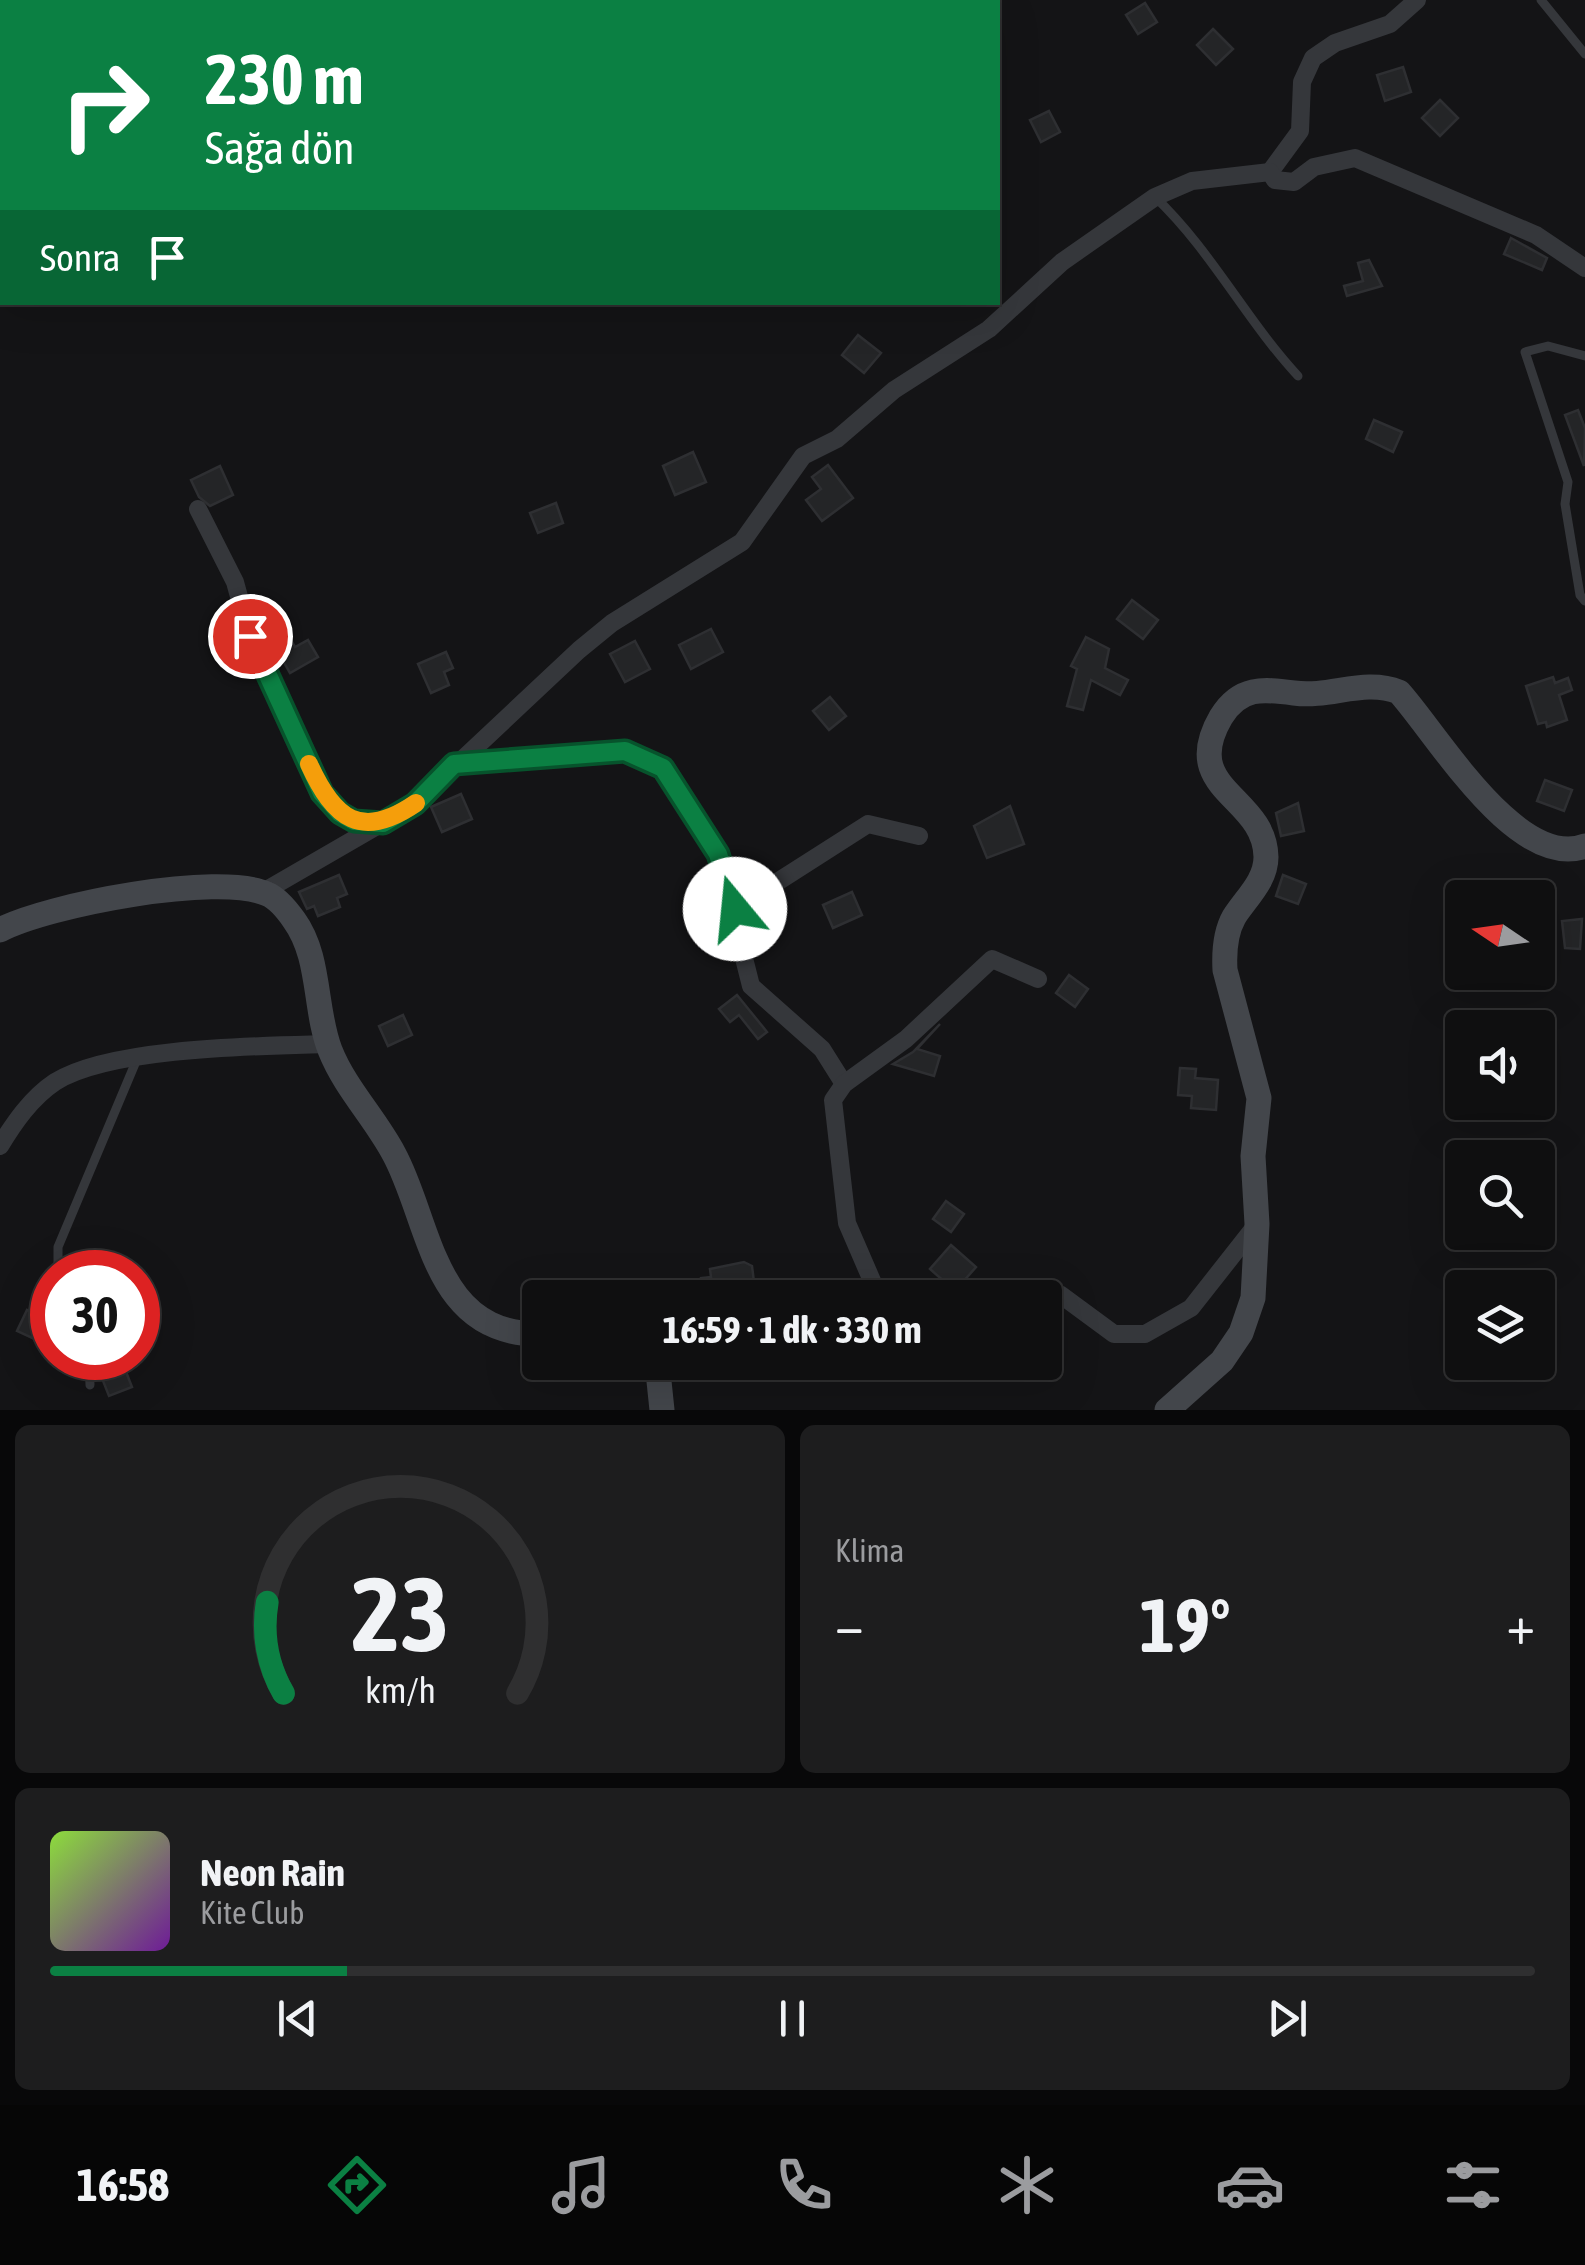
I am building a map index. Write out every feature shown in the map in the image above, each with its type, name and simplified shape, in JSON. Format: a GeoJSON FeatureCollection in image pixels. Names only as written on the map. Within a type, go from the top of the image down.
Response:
{"type":"FeatureCollection","features":[{"type":"Feature","properties":{"kind":"street"},"geometry":{"type":"LineString","coordinates":[[263,892],[415,804],[454,764],[612,623],[742,542],[804,456],[850,430],[894,390],[988,330],[1062,262],[1155,197],[1192,181],[1270,172],[1300,131],[1302,82],[1313,58],[1335,43],[1390,24],[1417,0]]}},
{"type":"Feature","properties":{"kind":"street"},"geometry":{"type":"LineString","coordinates":[[1270,172],[1275,180],[1294,182],[1314,168],[1355,158],[1536,235],[1585,268]]}},
{"type":"Feature","properties":{"kind":"street"},"geometry":{"type":"LineString","coordinates":[[198,509],[234,582],[250,636],[322,793],[354,821],[383,823]]}},
{"type":"Feature","properties":{"kind":"street"},"geometry":{"type":"LineString","coordinates":[[1167,1410],[1222,1362],[1241,1333],[1253,1298],[1257,1224],[1252,1156],[1259,1098],[1225,970],[1224,948],[1232,920],[1266,870],[1266,850],[1256,825],[1215,778],[1206,757],[1212,734],[1228,706],[1260,687],[1327,696],[1360,685],[1399,692],[1448,760],[1492,806],[1548,847],[1572,851],[1585,846]]}},
{"type":"Feature","properties":{"kind":"street"},"geometry":{"type":"LineString","coordinates":[[454,764],[625,751],[663,768],[718,854],[735,909],[751,986],[822,1050],[844,1084]]}},
{"type":"Feature","properties":{"kind":"street"},"geometry":{"type":"LineString","coordinates":[[735,909],[868,824],[920,836]]}},
{"type":"Feature","properties":{"kind":"street"},"geometry":{"type":"LineString","coordinates":[[0,930],[81,904],[212,885],[263,892],[274,898],[303,935],[328,1044],[396,1155],[422,1232],[447,1282],[489,1322],[522,1333]]}},
{"type":"Feature","properties":{"kind":"street"},"geometry":{"type":"LineString","coordinates":[[871,1280],[847,1224],[833,1100],[844,1084],[906,1040],[992,959],[1038,980]]}},
{"type":"Feature","properties":{"kind":"street"},"geometry":{"type":"LineString","coordinates":[[0,1146],[19,1115],[54,1083],[91,1066],[138,1056],[328,1044]]}},
{"type":"Feature","properties":{"kind":"street"},"geometry":{"type":"LineString","coordinates":[[1062,1296],[1114,1334],[1145,1334],[1190,1308],[1257,1224]]}},
{"type":"Feature","properties":{"kind":"street"},"geometry":{"type":"LineString","coordinates":[[659,1380],[662,1410]]}},
{"type":"Feature","properties":{"kind":"lane"},"geometry":{"type":"LineString","coordinates":[[1540,0],[1585,54]]}},
{"type":"Feature","properties":{"kind":"lane"},"geometry":{"type":"LineString","coordinates":[[1155,197],[1210,260],[1276,352],[1298,376]]}},
{"type":"Feature","properties":{"kind":"lane"},"geometry":{"type":"LineString","coordinates":[[1585,356],[1548,346],[1525,352],[1564,466],[1574,558],[1580,594],[1585,601]]}},
{"type":"Feature","properties":{"kind":"lane"},"geometry":{"type":"LineString","coordinates":[[58,1250],[138,1056]]}},
{"type":"Feature","properties":{"kind":"lane"},"geometry":{"type":"LineString","coordinates":[[90,1380],[90,1385]]}},
{"type":"Feature","properties":{"kind":"building"},"geometry":{"type":"Polygon","coordinates":[[[1145,3],[1157,22],[1138,34],[1126,15],[1145,3]]]}},
{"type":"Feature","properties":{"kind":"building"},"geometry":{"type":"Polygon","coordinates":[[[1213,29],[1233,49],[1216,65],[1197,45],[1213,29]]]}},
{"type":"Feature","properties":{"kind":"building"},"geometry":{"type":"Polygon","coordinates":[[[1403,67],[1411,92],[1385,101],[1377,75],[1403,67]]]}},
{"type":"Feature","properties":{"kind":"building"},"geometry":{"type":"Polygon","coordinates":[[[1440,100],[1458,118],[1440,136],[1422,118],[1440,100]]]}},
{"type":"Feature","properties":{"kind":"building"},"geometry":{"type":"Polygon","coordinates":[[[1049,111],[1060,132],[1041,142],[1030,120],[1049,111]]]}},
{"type":"Feature","properties":{"kind":"building"},"geometry":{"type":"Polygon","coordinates":[[[1511,238],[1547,258],[1542,270],[1504,254],[1511,238]]]}},
{"type":"Feature","properties":{"kind":"building"},"geometry":{"type":"Polygon","coordinates":[[[1369,260],[1382,286],[1347,296],[1344,286],[1363,281],[1358,263],[1369,260]]]}},
{"type":"Feature","properties":{"kind":"building"},"geometry":{"type":"Polygon","coordinates":[[[858,335],[881,353],[864,373],[842,355],[858,335]]]}},
{"type":"Feature","properties":{"kind":"building"},"geometry":{"type":"Polygon","coordinates":[[[1578,410],[1585,428],[1584,466],[1565,415],[1578,410]]]}},
{"type":"Feature","properties":{"kind":"building"},"geometry":{"type":"Polygon","coordinates":[[[1374,420],[1402,432],[1393,452],[1366,439],[1374,420]]]}},
{"type":"Feature","properties":{"kind":"building"},"geometry":{"type":"Polygon","coordinates":[[[693,452],[706,482],[675,495],[663,466],[693,452]]]}},
{"type":"Feature","properties":{"kind":"building"},"geometry":{"type":"Polygon","coordinates":[[[828,465],[853,498],[822,521],[806,500],[821,489],[812,477],[828,465]]]}},
{"type":"Feature","properties":{"kind":"building"},"geometry":{"type":"Polygon","coordinates":[[[220,466],[233,495],[210,506],[199,497],[191,480],[220,466]]]}},
{"type":"Feature","properties":{"kind":"building"},"geometry":{"type":"Polygon","coordinates":[[[556,503],[563,523],[538,533],[530,513],[556,503]]]}},
{"type":"Feature","properties":{"kind":"building"},"geometry":{"type":"Polygon","coordinates":[[[1132,600],[1158,620],[1143,639],[1117,619],[1132,600]]]}},
{"type":"Feature","properties":{"kind":"building"},"geometry":{"type":"Polygon","coordinates":[[[711,629],[723,652],[691,669],[679,645],[711,629]]]}},
{"type":"Feature","properties":{"kind":"building"},"geometry":{"type":"Polygon","coordinates":[[[285,630],[295,647],[308,640],[318,657],[290,673],[270,638],[285,630]]]}},
{"type":"Feature","properties":{"kind":"building"},"geometry":{"type":"Polygon","coordinates":[[[1086,637],[1109,649],[1105,668],[1128,680],[1120,695],[1091,680],[1083,710],[1067,706],[1077,669],[1071,666],[1086,637]]]}},
{"type":"Feature","properties":{"kind":"building"},"geometry":{"type":"Polygon","coordinates":[[[635,641],[650,669],[625,682],[610,654],[635,641]]]}},
{"type":"Feature","properties":{"kind":"building"},"geometry":{"type":"Polygon","coordinates":[[[446,652],[453,668],[444,672],[449,685],[431,693],[418,664],[446,652]]]}},
{"type":"Feature","properties":{"kind":"building"},"geometry":{"type":"Polygon","coordinates":[[[1553,677],[1555,683],[1568,678],[1572,690],[1559,695],[1567,720],[1547,727],[1546,722],[1538,724],[1526,686],[1553,677]]]}},
{"type":"Feature","properties":{"kind":"building"},"geometry":{"type":"Polygon","coordinates":[[[830,697],[846,716],[829,730],[813,711],[830,697]]]}},
{"type":"Feature","properties":{"kind":"building"},"geometry":{"type":"Polygon","coordinates":[[[1545,780],[1572,790],[1564,811],[1537,801],[1545,780]]]}},
{"type":"Feature","properties":{"kind":"building"},"geometry":{"type":"Polygon","coordinates":[[[461,794],[472,819],[442,832],[431,807],[461,794]]]}},
{"type":"Feature","properties":{"kind":"building"},"geometry":{"type":"Polygon","coordinates":[[[1298,803],[1304,831],[1281,836],[1276,813],[1298,803]]]}},
{"type":"Feature","properties":{"kind":"building"},"geometry":{"type":"Polygon","coordinates":[[[1010,806],[1024,844],[987,858],[974,826],[1010,806]]]}},
{"type":"Feature","properties":{"kind":"building"},"geometry":{"type":"Polygon","coordinates":[[[339,875],[347,894],[337,898],[340,907],[318,916],[314,906],[307,909],[299,892],[339,875]]]}},
{"type":"Feature","properties":{"kind":"building"},"geometry":{"type":"Polygon","coordinates":[[[1283,875],[1306,884],[1298,904],[1276,896],[1283,875]]]}},
{"type":"Feature","properties":{"kind":"building"},"geometry":{"type":"Polygon","coordinates":[[[852,892],[862,915],[833,928],[823,905],[852,892]]]}},
{"type":"Feature","properties":{"kind":"building"},"geometry":{"type":"Polygon","coordinates":[[[1582,919],[1580,949],[1565,948],[1562,921],[1582,919]]]}},
{"type":"Feature","properties":{"kind":"building"},"geometry":{"type":"Polygon","coordinates":[[[1069,975],[1088,989],[1075,1007],[1056,993],[1069,975]]]}},
{"type":"Feature","properties":{"kind":"building"},"geometry":{"type":"Polygon","coordinates":[[[737,995],[767,1032],[758,1039],[739,1015],[730,1022],[719,1009],[737,995]]]}},
{"type":"Feature","properties":{"kind":"building"},"geometry":{"type":"Polygon","coordinates":[[[403,1015],[412,1035],[388,1046],[379,1026],[403,1015]]]}},
{"type":"Feature","properties":{"kind":"building"},"geometry":{"type":"Polygon","coordinates":[[[940,1024],[917,1049],[940,1056],[934,1076],[893,1064],[913,1052],[940,1024]]]}},
{"type":"Feature","properties":{"kind":"building"},"geometry":{"type":"Polygon","coordinates":[[[1180,1068],[1196,1069],[1195,1078],[1218,1080],[1216,1110],[1191,1108],[1192,1096],[1178,1095],[1180,1068]]]}},
{"type":"Feature","properties":{"kind":"building"},"geometry":{"type":"Polygon","coordinates":[[[946,1201],[964,1214],[951,1232],[933,1219],[946,1201]]]}},
{"type":"Feature","properties":{"kind":"building"},"geometry":{"type":"Polygon","coordinates":[[[951,1245],[976,1267],[965,1280],[942,1280],[930,1269],[951,1245]]]}},
{"type":"Feature","properties":{"kind":"building"},"geometry":{"type":"Polygon","coordinates":[[[744,1262],[752,1266],[754,1280],[701,1280],[711,1277],[710,1269],[744,1262]]]}},
{"type":"Feature","properties":{"kind":"building"},"geometry":{"type":"Polygon","coordinates":[[[27,1310],[30,1311],[30,1337],[17,1331],[27,1310]]]}},
{"type":"Feature","properties":{"kind":"building"},"geometry":{"type":"Polygon","coordinates":[[[103,1380],[129,1380],[132,1387],[109,1396],[103,1380]]]}},
{"type":"Feature","properties":{"kind":"slow traffic"},"geometry":{"type":"LineString","coordinates":[[309,764],[322,793],[340,813],[354,821],[383,823],[416,803]]}},
{"type":"Feature","properties":{"kind":"route"},"geometry":{"type":"LineString","coordinates":[[250,636],[322,793],[340,813],[354,821],[383,823],[396,816],[415,804],[454,764],[625,751],[663,768],[718,854],[735,909]]}}]}
